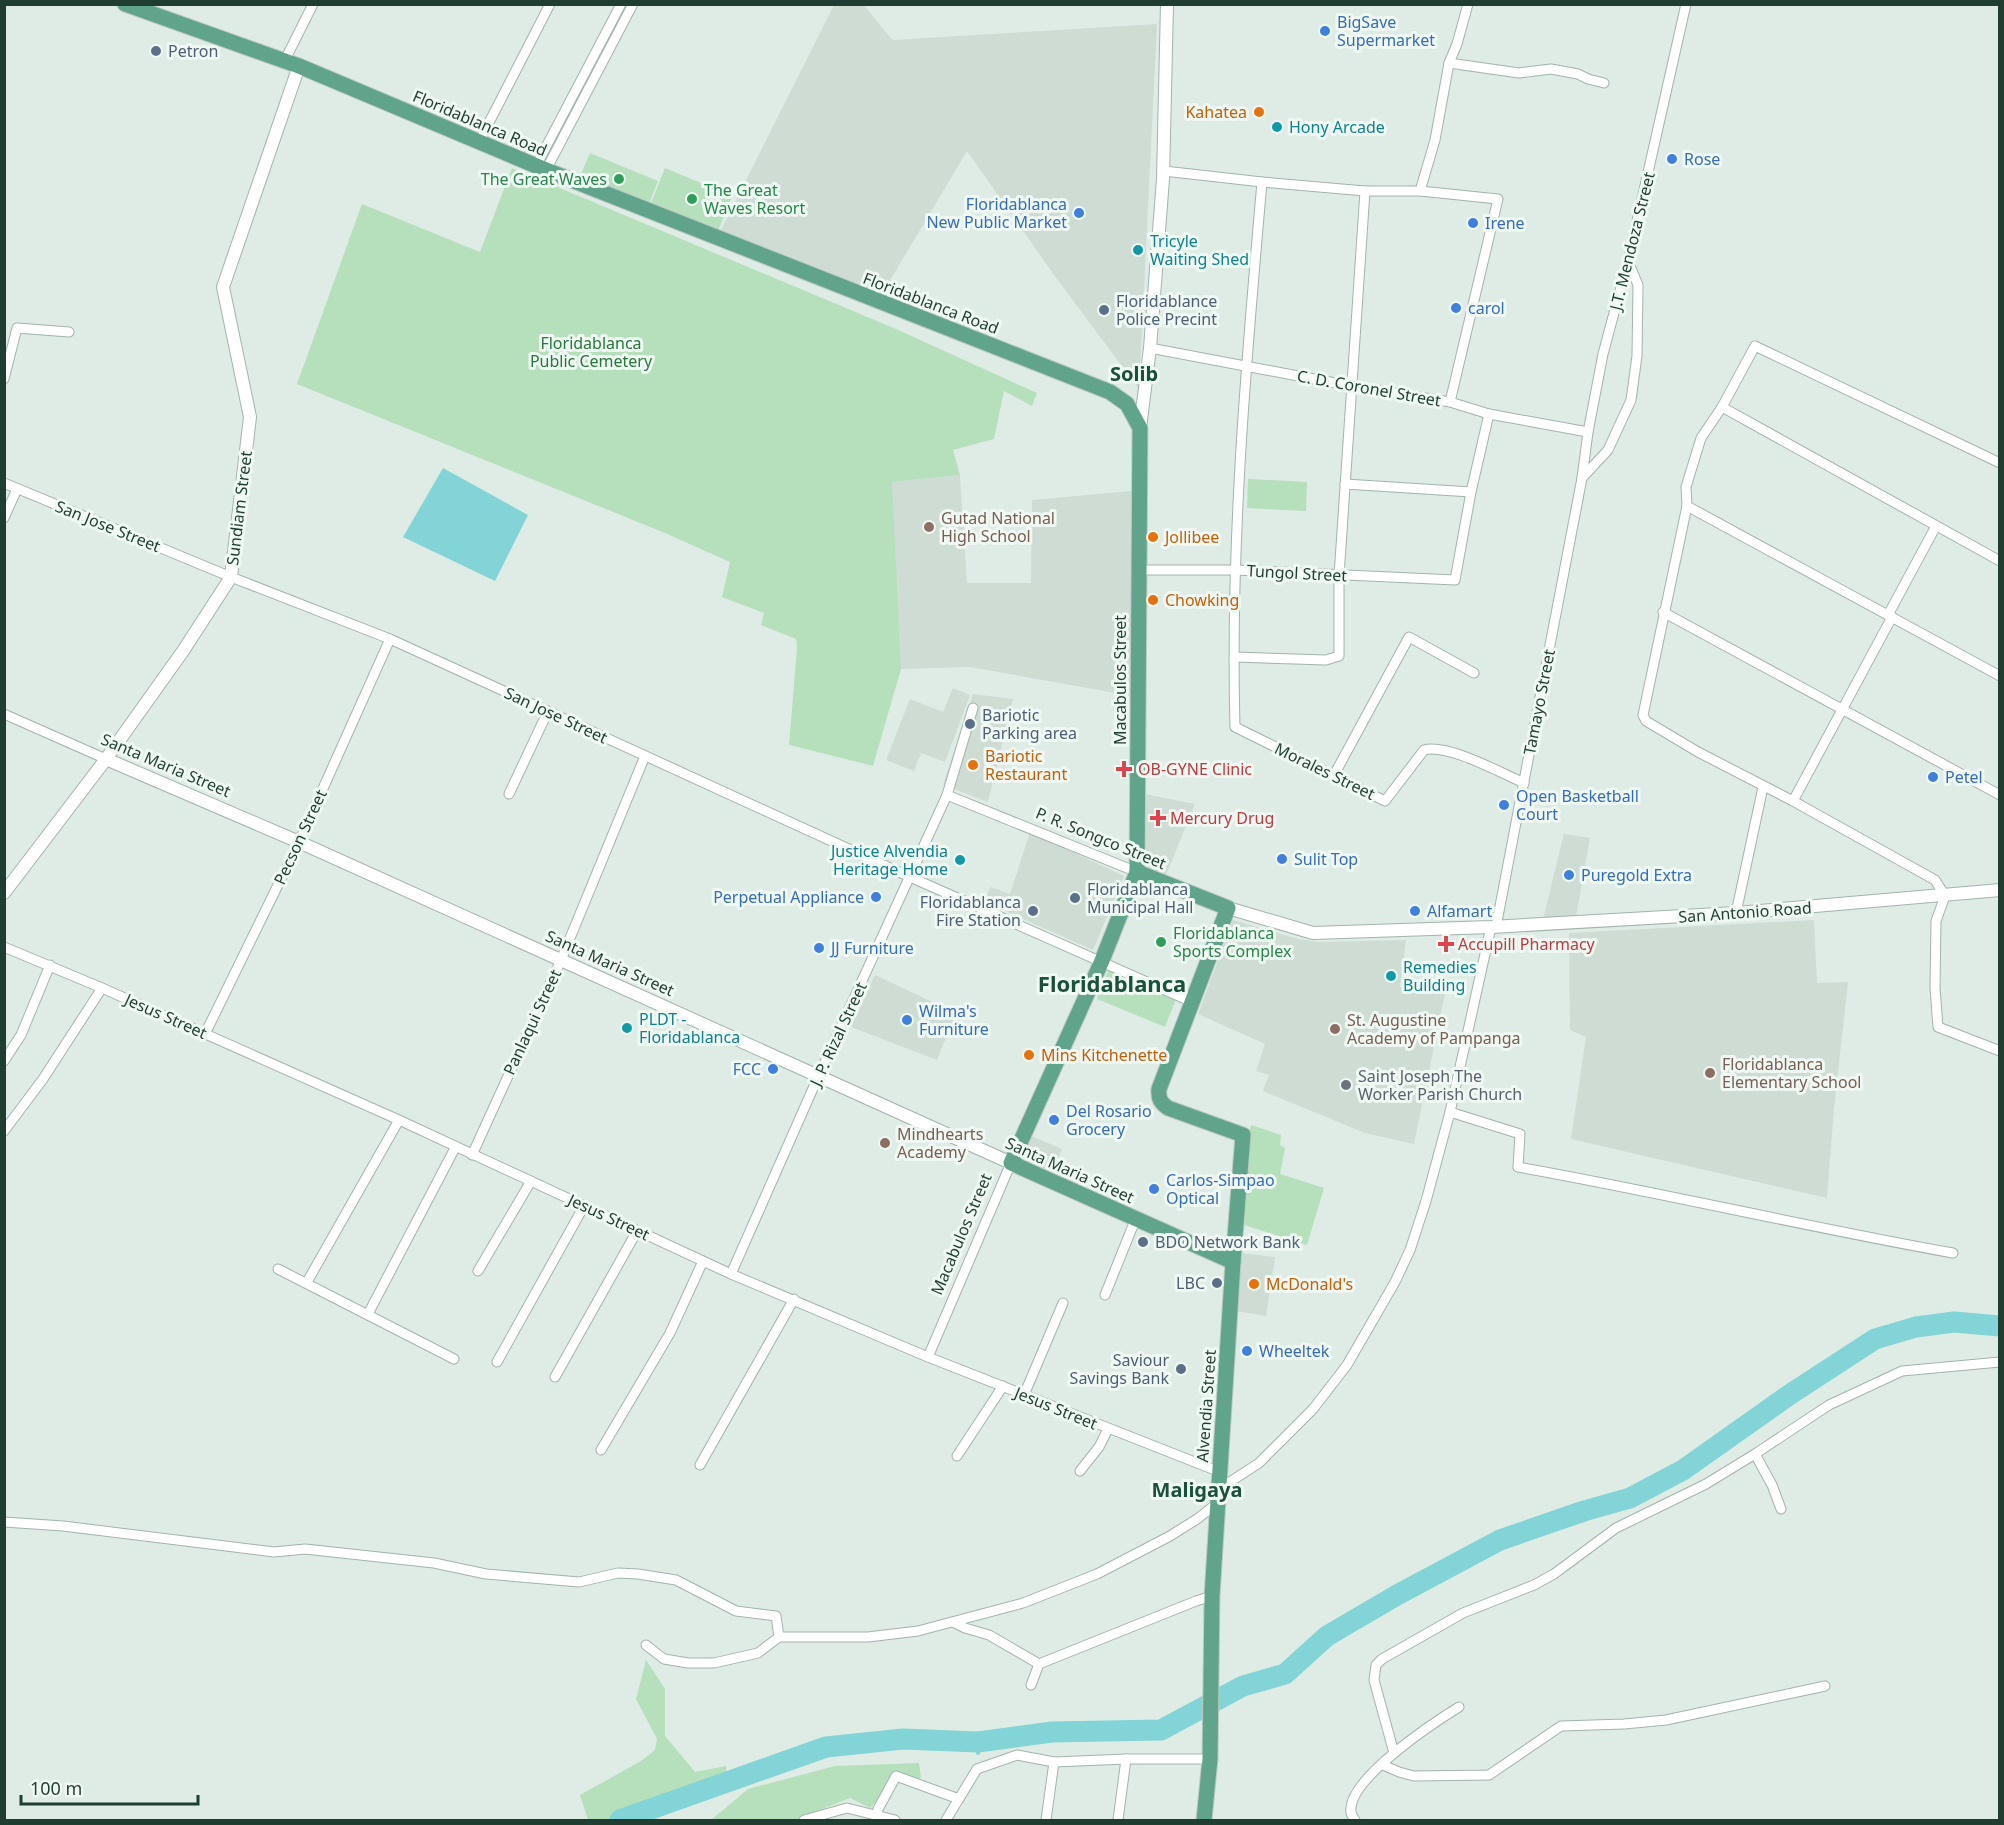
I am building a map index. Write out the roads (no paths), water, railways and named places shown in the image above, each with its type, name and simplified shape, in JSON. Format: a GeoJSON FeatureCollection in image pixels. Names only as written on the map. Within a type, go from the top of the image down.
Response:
{"type":"FeatureCollection","features":[{"type":"Feature","properties":{"kind":"main road","name":"Floridablanca Road"},"geometry":{"type":"LineString","coordinates":[[125,5],[292,63],[541,168],[1110,392],[1127,404],[1140,428]]}},
{"type":"Feature","properties":{"kind":"main road","name":"Macabulos Street"},"geometry":{"type":"LineString","coordinates":[[1011,1164],[1101,963],[1137,873],[1140,428]]}},
{"type":"Feature","properties":{"kind":"main road","name":"P. R. Songco Street"},"geometry":{"type":"LineString","coordinates":[[1137,873],[1227,908]]}},
{"type":"Feature","properties":{"kind":"main road"},"geometry":{"type":"LineString","coordinates":[[1192,1002],[1227,908]]}},
{"type":"Feature","properties":{"kind":"main road","name":"Alvendia Street"},"geometry":{"type":"LineString","coordinates":[[1192,1002],[1159,1089],[1160,1101],[1168,1108],[1243,1135],[1212,1596],[1210,1752],[1204,1821]]}},
{"type":"Feature","properties":{"kind":"main road","name":"Santa Maria Street"},"geometry":{"type":"LineString","coordinates":[[1011,1164],[1233,1262]]}},
{"type":"Feature","properties":{"kind":"street"},"geometry":{"type":"LineString","coordinates":[[292,63],[313,4]]}},
{"type":"Feature","properties":{"kind":"street"},"geometry":{"type":"LineString","coordinates":[[479,142],[550,4]]}},
{"type":"Feature","properties":{"kind":"street"},"geometry":{"type":"LineString","coordinates":[[541,168],[621,4]]}},
{"type":"Feature","properties":{"kind":"street"},"geometry":{"type":"LineString","coordinates":[[541,168],[633,4]]}},
{"type":"Feature","properties":{"kind":"street"},"geometry":{"type":"LineString","coordinates":[[1140,428],[1150,348],[1164,171],[1167,4]]}},
{"type":"Feature","properties":{"kind":"street"},"geometry":{"type":"LineString","coordinates":[[1420,190],[1435,140],[1449,63],[1468,4]]}},
{"type":"Feature","properties":{"kind":"street","name":"J.T. Mendoza Street"},"geometry":{"type":"LineString","coordinates":[[1582,477],[1603,354],[1628,261],[1686,4]]}},
{"type":"Feature","properties":{"kind":"street","name":"Sundiam Street"},"geometry":{"type":"LineString","coordinates":[[4,893],[106,759],[183,651],[231,577],[250,417],[223,287],[292,63]]}},
{"type":"Feature","properties":{"kind":"street"},"geometry":{"type":"LineString","coordinates":[[1449,63],[1519,73],[1551,69],[1578,74],[1604,83]]}},
{"type":"Feature","properties":{"kind":"street"},"geometry":{"type":"LineString","coordinates":[[1164,171],[1365,191],[1420,190],[1498,199],[1450,402]]}},
{"type":"Feature","properties":{"kind":"street"},"geometry":{"type":"LineString","coordinates":[[1262,182],[1246,366],[1235,570],[1235,657],[1326,660],[1339,656],[1339,576],[1365,191]]}},
{"type":"Feature","properties":{"kind":"street"},"geometry":{"type":"LineString","coordinates":[[1582,477],[1608,450],[1631,400],[1637,356],[1638,285],[1628,261]]}},
{"type":"Feature","properties":{"kind":"street"},"geometry":{"type":"LineString","coordinates":[[4,379],[18,328],[69,333]]}},
{"type":"Feature","properties":{"kind":"street"},"geometry":{"type":"LineString","coordinates":[[2000,463],[1755,346],[1722,407],[1701,438],[1686,487],[1687,506],[1643,715],[1646,721],[1698,752],[1793,801],[1935,880],[1945,896],[1936,921],[1935,988],[1938,1027],[2000,1052]]}},
{"type":"Feature","properties":{"kind":"street","name":"C. D. Coronel Street"},"geometry":{"type":"LineString","coordinates":[[1150,348],[1450,402],[1489,414],[1588,432]]}},
{"type":"Feature","properties":{"kind":"street"},"geometry":{"type":"LineString","coordinates":[[1722,407],[2000,561]]}},
{"type":"Feature","properties":{"kind":"street"},"geometry":{"type":"LineString","coordinates":[[1345,484],[1471,492],[1489,414]]}},
{"type":"Feature","properties":{"kind":"street","name":"Tamayo Street"},"geometry":{"type":"LineString","coordinates":[[779,1637],[868,1637],[918,1631],[1023,1603],[1097,1575],[1197,1520],[1313,1409],[1347,1365],[1395,1282],[1410,1250],[1450,1112],[1494,927],[1524,783],[1582,477]]}},
{"type":"Feature","properties":{"kind":"street","name":"San Jose Street"},"geometry":{"type":"LineString","coordinates":[[4,483],[231,577],[390,639],[910,877],[1192,1002]]}},
{"type":"Feature","properties":{"kind":"street"},"geometry":{"type":"LineString","coordinates":[[4,518],[17,489]]}},
{"type":"Feature","properties":{"kind":"street","name":"Tungol Street"},"geometry":{"type":"LineString","coordinates":[[1138,570],[1235,570],[1455,580],[1471,492]]}},
{"type":"Feature","properties":{"kind":"street"},"geometry":{"type":"LineString","coordinates":[[1687,506],[2000,676]]}},
{"type":"Feature","properties":{"kind":"street"},"geometry":{"type":"LineString","coordinates":[[1793,801],[1936,526]]}},
{"type":"Feature","properties":{"kind":"street"},"geometry":{"type":"LineString","coordinates":[[1663,612],[2000,795]]}},
{"type":"Feature","properties":{"kind":"street"},"geometry":{"type":"LineString","coordinates":[[1334,775],[1409,637],[1474,673]]}},
{"type":"Feature","properties":{"kind":"street","name":"Pecson Street"},"geometry":{"type":"LineString","coordinates":[[205,1034],[299,842],[390,639]]}},
{"type":"Feature","properties":{"kind":"street","name":"Morales Street"},"geometry":{"type":"LineString","coordinates":[[1235,657],[1234,727],[1385,801],[1424,750],[1432,748],[1455,753],[1524,783]]}},
{"type":"Feature","properties":{"kind":"street","name":"J. P. Rizal Street"},"geometry":{"type":"LineString","coordinates":[[731,1274],[947,795],[973,708]]}},
{"type":"Feature","properties":{"kind":"street"},"geometry":{"type":"LineString","coordinates":[[509,794],[548,711]]}},
{"type":"Feature","properties":{"kind":"street","name":"Santa Maria Street"},"geometry":{"type":"LineString","coordinates":[[4,714],[299,842],[1011,1164]]}},
{"type":"Feature","properties":{"kind":"street","name":"Panlaqui Street"},"geometry":{"type":"LineString","coordinates":[[472,1155],[561,960],[645,756]]}},
{"type":"Feature","properties":{"kind":"street"},"geometry":{"type":"LineString","coordinates":[[1736,914],[1763,787]]}},
{"type":"Feature","properties":{"kind":"street","name":"P. R. Songco Street"},"geometry":{"type":"LineString","coordinates":[[947,795],[1137,873]]}},
{"type":"Feature","properties":{"kind":"street","name":"San Antonio Road"},"geometry":{"type":"LineString","coordinates":[[1494,927],[1736,914],[2000,890]]}},
{"type":"Feature","properties":{"kind":"street","name":"P. R. Songco Street"},"geometry":{"type":"LineString","coordinates":[[1227,908],[1313,933],[1494,927]]}},
{"type":"Feature","properties":{"kind":"street","name":"Jesus Street"},"geometry":{"type":"LineString","coordinates":[[4,947],[50,965],[399,1120],[455,1148],[731,1274],[928,1357],[1220,1472]]}},
{"type":"Feature","properties":{"kind":"street"},"geometry":{"type":"LineString","coordinates":[[4,1061],[21,1035],[50,965]]}},
{"type":"Feature","properties":{"kind":"street"},"geometry":{"type":"LineString","coordinates":[[4,1131],[43,1079],[102,988]]}},
{"type":"Feature","properties":{"kind":"street"},"geometry":{"type":"LineString","coordinates":[[1450,1112],[1520,1134],[1518,1167],[1623,1185],[1838,1232],[1953,1253]]}},
{"type":"Feature","properties":{"kind":"street"},"geometry":{"type":"LineString","coordinates":[[307,1282],[399,1120]]}},
{"type":"Feature","properties":{"kind":"street"},"geometry":{"type":"LineString","coordinates":[[368,1314],[455,1148]]}},
{"type":"Feature","properties":{"kind":"street","name":"Macabulos Street"},"geometry":{"type":"LineString","coordinates":[[928,1357],[1011,1164]]}},
{"type":"Feature","properties":{"kind":"street"},"geometry":{"type":"LineString","coordinates":[[478,1271],[531,1181]]}},
{"type":"Feature","properties":{"kind":"street"},"geometry":{"type":"LineString","coordinates":[[497,1362],[584,1206]]}},
{"type":"Feature","properties":{"kind":"street"},"geometry":{"type":"LineString","coordinates":[[1105,1294],[1136,1218]]}},
{"type":"Feature","properties":{"kind":"street"},"geometry":{"type":"LineString","coordinates":[[555,1377],[638,1231]]}},
{"type":"Feature","properties":{"kind":"street"},"geometry":{"type":"LineString","coordinates":[[602,1450],[670,1333],[704,1261]]}},
{"type":"Feature","properties":{"kind":"street"},"geometry":{"type":"LineString","coordinates":[[278,1269],[454,1359]]}},
{"type":"Feature","properties":{"kind":"street"},"geometry":{"type":"LineString","coordinates":[[700,1465],[794,1299]]}},
{"type":"Feature","properties":{"kind":"street"},"geometry":{"type":"LineString","coordinates":[[1024,1395],[1063,1303]]}},
{"type":"Feature","properties":{"kind":"street"},"geometry":{"type":"LineString","coordinates":[[1394,1753],[1374,1680],[1376,1665],[1382,1659],[1463,1613],[1534,1585],[1554,1574],[1616,1528],[1706,1484],[1828,1405],[1902,1371],[2000,1362]]}},
{"type":"Feature","properties":{"kind":"street"},"geometry":{"type":"LineString","coordinates":[[957,1456],[1003,1386]]}},
{"type":"Feature","properties":{"kind":"street"},"geometry":{"type":"LineString","coordinates":[[1080,1471],[1099,1447],[1108,1429]]}},
{"type":"Feature","properties":{"kind":"street"},"geometry":{"type":"LineString","coordinates":[[1755,1454],[1772,1485],[1781,1509]]}},
{"type":"Feature","properties":{"kind":"street"},"geometry":{"type":"LineString","coordinates":[[4,1522],[63,1526],[274,1552],[305,1549],[434,1563],[486,1574],[579,1582],[618,1574],[675,1580],[736,1611],[776,1616],[779,1637],[758,1653],[714,1663],[688,1663],[664,1659],[646,1645]]}},
{"type":"Feature","properties":{"kind":"street"},"geometry":{"type":"LineString","coordinates":[[1031,1686],[1039,1664],[1212,1596]]}},
{"type":"Feature","properties":{"kind":"street"},"geometry":{"type":"LineString","coordinates":[[953,1622],[989,1635],[1039,1664]]}},
{"type":"Feature","properties":{"kind":"street"},"geometry":{"type":"LineString","coordinates":[[1383,1765],[1414,1776],[1489,1775],[1561,1726],[1603,1726],[1666,1720],[1826,1686]]}},
{"type":"Feature","properties":{"kind":"street"},"geometry":{"type":"LineString","coordinates":[[1355,1821],[1351,1814],[1351,1805],[1368,1777],[1428,1726],[1459,1707]]}},
{"type":"Feature","properties":{"kind":"street"},"geometry":{"type":"LineString","coordinates":[[946,1821],[977,1769],[1017,1755],[1054,1762],[1210,1752]]}},
{"type":"Feature","properties":{"kind":"street"},"geometry":{"type":"LineString","coordinates":[[1118,1821],[1125,1759]]}},
{"type":"Feature","properties":{"kind":"street"},"geometry":{"type":"LineString","coordinates":[[1046,1821],[1054,1762]]}},
{"type":"Feature","properties":{"kind":"street"},"geometry":{"type":"LineString","coordinates":[[877,1818],[878,1809],[896,1776],[959,1799]]}},
{"type":"Feature","properties":{"kind":"street"},"geometry":{"type":"LineString","coordinates":[[804,1821],[847,1808],[877,1818],[896,1821]]}},
{"type":"Feature","properties":{"kind":"water"},"geometry":{"type":"Polygon","coordinates":[[[443,468],[528,515],[495,581],[403,537],[443,468]]]}},
{"type":"Feature","properties":{"kind":"waterway"},"geometry":{"type":"LineString","coordinates":[[620,1820],[826,1747],[903,1739],[978,1742],[1052,1732],[1161,1730],[1243,1686],[1285,1674],[1327,1636],[1397,1595],[1500,1540],[1630,1498],[1683,1470],[1789,1395],[1875,1339],[1916,1327],[1954,1322],[2000,1326]]}},
{"type":"Feature","properties":{"kind":"waterway"},"geometry":{"type":"LineString","coordinates":[[978,1742],[978,1753]]}},
{"type":"Feature","properties":{"kind":"place","name":"BigSave Supermarket"},"geometry":{"type":"Point","coordinates":[1325,31]}},
{"type":"Feature","properties":{"kind":"place","name":"Petron"},"geometry":{"type":"Point","coordinates":[156,51]}},
{"type":"Feature","properties":{"kind":"place","name":"Kahatea"},"geometry":{"type":"Point","coordinates":[1259,112]}},
{"type":"Feature","properties":{"kind":"place","name":"Hony Arcade"},"geometry":{"type":"Point","coordinates":[1277,127]}},
{"type":"Feature","properties":{"kind":"place","name":"Rose"},"geometry":{"type":"Point","coordinates":[1672,159]}},
{"type":"Feature","properties":{"kind":"place","name":"The Great Waves"},"geometry":{"type":"Point","coordinates":[619,179]}},
{"type":"Feature","properties":{"kind":"place","name":"The Great Waves Resort"},"geometry":{"type":"Point","coordinates":[692,199]}},
{"type":"Feature","properties":{"kind":"place","name":"Floridablanca New Public Market"},"geometry":{"type":"Point","coordinates":[1079,213]}},
{"type":"Feature","properties":{"kind":"place","name":"Irene"},"geometry":{"type":"Point","coordinates":[1473,223]}},
{"type":"Feature","properties":{"kind":"place","name":"Tricyle Waiting Shed"},"geometry":{"type":"Point","coordinates":[1138,250]}},
{"type":"Feature","properties":{"kind":"place","name":"carol"},"geometry":{"type":"Point","coordinates":[1456,308]}},
{"type":"Feature","properties":{"kind":"place","name":"Floridablance Police Precint"},"geometry":{"type":"Point","coordinates":[1104,310]}},
{"type":"Feature","properties":{"kind":"place","name":"Gutad National High School"},"geometry":{"type":"Point","coordinates":[929,527]}},
{"type":"Feature","properties":{"kind":"place","name":"Jollibee"},"geometry":{"type":"Point","coordinates":[1153,537]}},
{"type":"Feature","properties":{"kind":"place","name":"Chowking"},"geometry":{"type":"Point","coordinates":[1153,600]}},
{"type":"Feature","properties":{"kind":"place","name":"Bariotic Parking area"},"geometry":{"type":"Point","coordinates":[970,724]}},
{"type":"Feature","properties":{"kind":"place","name":"Bariotic Restaurant"},"geometry":{"type":"Point","coordinates":[973,765]}},
{"type":"Feature","properties":{"kind":"place","name":"OB-GYNE Clinic"},"geometry":{"type":"Point","coordinates":[1124,769]}},
{"type":"Feature","properties":{"kind":"place","name":"Petel"},"geometry":{"type":"Point","coordinates":[1933,777]}},
{"type":"Feature","properties":{"kind":"place","name":"Open Basketball Court"},"geometry":{"type":"Point","coordinates":[1504,805]}},
{"type":"Feature","properties":{"kind":"place","name":"Mercury Drug"},"geometry":{"type":"Point","coordinates":[1158,818]}},
{"type":"Feature","properties":{"kind":"place","name":"Sulit Top"},"geometry":{"type":"Point","coordinates":[1282,859]}},
{"type":"Feature","properties":{"kind":"place","name":"Justice Alvendia Heritage Home"},"geometry":{"type":"Point","coordinates":[960,860]}},
{"type":"Feature","properties":{"kind":"place","name":"Puregold Extra"},"geometry":{"type":"Point","coordinates":[1569,875]}},
{"type":"Feature","properties":{"kind":"place","name":"Perpetual Appliance"},"geometry":{"type":"Point","coordinates":[876,897]}},
{"type":"Feature","properties":{"kind":"place","name":"Floridablanca Municipal Hall"},"geometry":{"type":"Point","coordinates":[1075,898]}},
{"type":"Feature","properties":{"kind":"place","name":"Floridablanca Fire Station"},"geometry":{"type":"Point","coordinates":[1033,911]}},
{"type":"Feature","properties":{"kind":"place","name":"Alfamart"},"geometry":{"type":"Point","coordinates":[1415,911]}},
{"type":"Feature","properties":{"kind":"place","name":"Floridablanca Sports Complex"},"geometry":{"type":"Point","coordinates":[1161,942]}},
{"type":"Feature","properties":{"kind":"place","name":"Accupill Pharmacy"},"geometry":{"type":"Point","coordinates":[1446,944]}},
{"type":"Feature","properties":{"kind":"place","name":"JJ Furniture"},"geometry":{"type":"Point","coordinates":[819,948]}},
{"type":"Feature","properties":{"kind":"place","name":"Remedies Building"},"geometry":{"type":"Point","coordinates":[1391,976]}},
{"type":"Feature","properties":{"kind":"place","name":"Wilma's Furniture"},"geometry":{"type":"Point","coordinates":[907,1020]}},
{"type":"Feature","properties":{"kind":"place","name":"PLDT - Floridablanca"},"geometry":{"type":"Point","coordinates":[627,1028]}},
{"type":"Feature","properties":{"kind":"place","name":"St. Augustine Academy of Pampanga"},"geometry":{"type":"Point","coordinates":[1335,1029]}},
{"type":"Feature","properties":{"kind":"place","name":"Mins Kitchenette"},"geometry":{"type":"Point","coordinates":[1029,1055]}},
{"type":"Feature","properties":{"kind":"place","name":"FCC"},"geometry":{"type":"Point","coordinates":[773,1069]}},
{"type":"Feature","properties":{"kind":"place","name":"Floridablanca Elementary School"},"geometry":{"type":"Point","coordinates":[1710,1073]}},
{"type":"Feature","properties":{"kind":"place","name":"Saint Joseph The Worker Parish Church"},"geometry":{"type":"Point","coordinates":[1346,1085]}},
{"type":"Feature","properties":{"kind":"place","name":"Del Rosario Grocery"},"geometry":{"type":"Point","coordinates":[1054,1120]}},
{"type":"Feature","properties":{"kind":"place","name":"Mindhearts Academy"},"geometry":{"type":"Point","coordinates":[885,1143]}},
{"type":"Feature","properties":{"kind":"place","name":"Carlos-Simpao Optical"},"geometry":{"type":"Point","coordinates":[1154,1189]}},
{"type":"Feature","properties":{"kind":"place","name":"BDO Network Bank"},"geometry":{"type":"Point","coordinates":[1143,1242]}},
{"type":"Feature","properties":{"kind":"place","name":"LBC"},"geometry":{"type":"Point","coordinates":[1217,1283]}},
{"type":"Feature","properties":{"kind":"place","name":"McDonald's"},"geometry":{"type":"Point","coordinates":[1254,1284]}},
{"type":"Feature","properties":{"kind":"place","name":"Wheeltek"},"geometry":{"type":"Point","coordinates":[1247,1351]}},
{"type":"Feature","properties":{"kind":"place","name":"Saviour Savings Bank"},"geometry":{"type":"Point","coordinates":[1181,1369]}},
{"type":"Feature","properties":{"kind":"district","name":"Solib"},"geometry":{"type":"Point","coordinates":[1134,374]}},
{"type":"Feature","properties":{"kind":"district","name":"Floridablanca"},"geometry":{"type":"Point","coordinates":[1112,984]}},
{"type":"Feature","properties":{"kind":"district","name":"Maligaya"},"geometry":{"type":"Point","coordinates":[1197,1490]}},
{"type":"Feature","properties":{"kind":"park label","name":"Floridablanca Public Cemetery"},"geometry":{"type":"Point","coordinates":[591,352]}}]}
